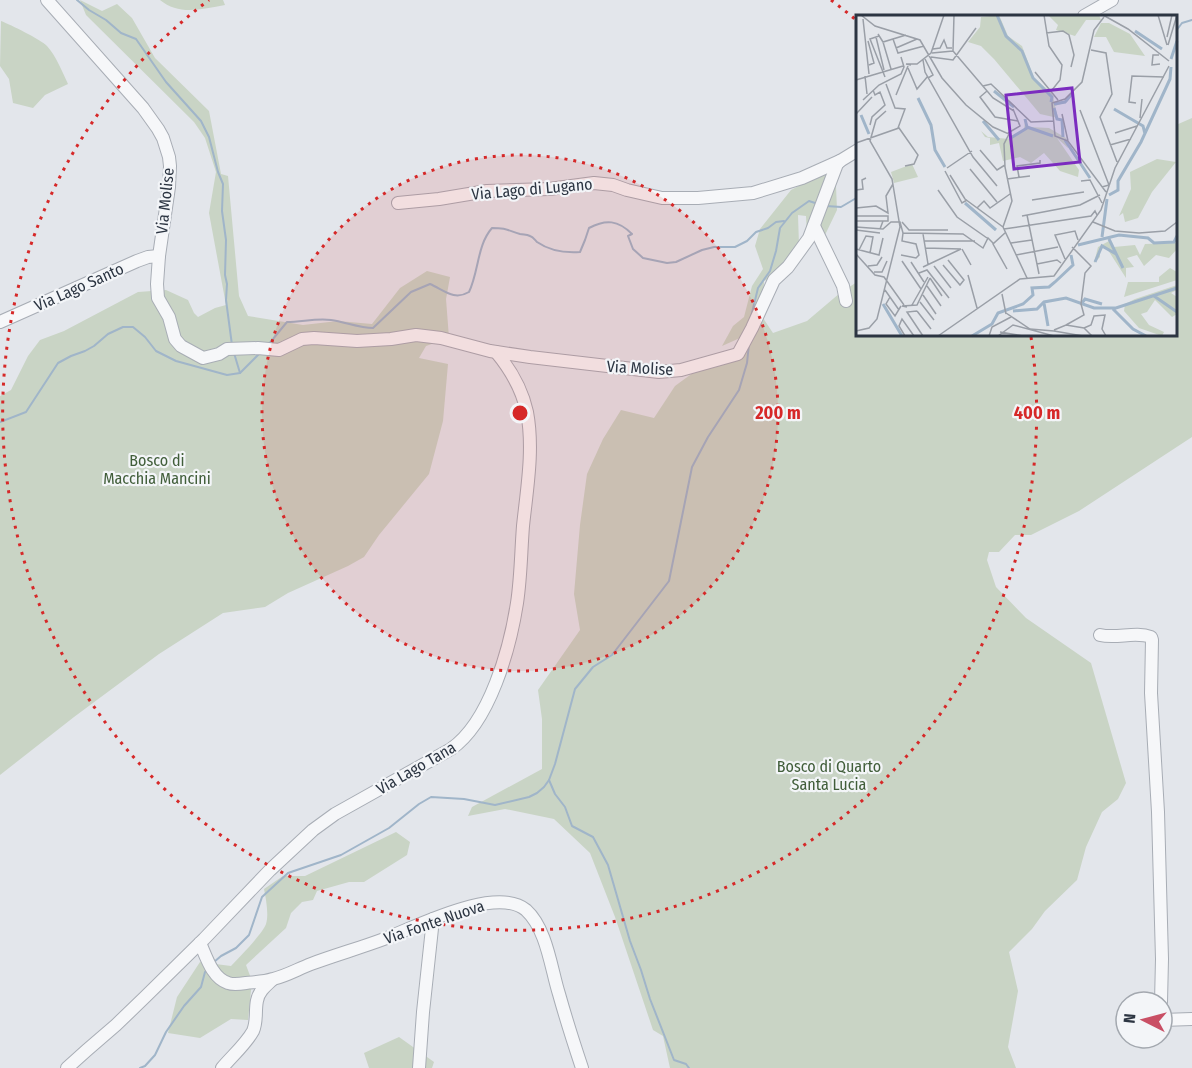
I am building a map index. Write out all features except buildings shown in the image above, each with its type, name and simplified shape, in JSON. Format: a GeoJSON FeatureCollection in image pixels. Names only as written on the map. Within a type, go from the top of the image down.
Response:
{"type":"FeatureCollection","features":[{"type":"Feature","properties":{"kind":"street","name":"Via Molise"},"geometry":{"type":"LineString","coordinates":[[47,0],[143,108],[163,138],[170,166],[159,256],[158,298],[169,317],[175,339],[181,346],[203,358],[233,350],[258,348],[279,350],[302,339],[391,339],[416,335],[441,338],[496,352],[666,373],[738,354],[745,344],[774,280],[803,248],[814,226],[835,167],[840,161]]}},
{"type":"Feature","properties":{"kind":"street"},"geometry":{"type":"LineString","coordinates":[[1086,15],[1112,0]]}},
{"type":"Feature","properties":{"kind":"street"},"geometry":{"type":"LineString","coordinates":[[840,161],[856,151]]}},
{"type":"Feature","properties":{"kind":"street","name":"Via Lago di Lugano"},"geometry":{"type":"LineString","coordinates":[[398,203],[488,191],[549,189],[594,183],[613,185],[662,198],[698,198],[753,193],[802,178],[840,161]]}},
{"type":"Feature","properties":{"kind":"street"},"geometry":{"type":"LineString","coordinates":[[814,226],[843,286],[846,301]]}},
{"type":"Feature","properties":{"kind":"street","name":"Via Lago Santo"},"geometry":{"type":"LineString","coordinates":[[0,322],[137,261],[159,256]]}},
{"type":"Feature","properties":{"kind":"street","name":"Via Lago Tana"},"geometry":{"type":"LineString","coordinates":[[67,1068],[202,948],[270,870],[313,830],[335,814],[452,749],[469,734],[483,712],[499,673],[515,615],[530,438],[521,394],[509,369],[496,352]]}},
{"type":"Feature","properties":{"kind":"street"},"geometry":{"type":"LineString","coordinates":[[1100,635],[1110,637],[1144,634],[1152,640],[1151,693],[1158,812],[1161,990]]}},
{"type":"Feature","properties":{"kind":"street","name":"Via Fonte Nuova"},"geometry":{"type":"LineString","coordinates":[[202,948],[213,971],[221,979],[231,984],[272,980],[478,904],[511,903],[520,906],[537,923],[582,1068]]}},
{"type":"Feature","properties":{"kind":"street"},"geometry":{"type":"LineString","coordinates":[[419,1068],[433,919]]}},
{"type":"Feature","properties":{"kind":"street"},"geometry":{"type":"LineString","coordinates":[[222,1068],[252,1033],[256,1023],[258,996],[272,980]]}},
{"type":"Feature","properties":{"kind":"street"},"geometry":{"type":"LineString","coordinates":[[1174,1019],[1192,1018]]}},
{"type":"Feature","properties":{"kind":"green space","name":"Bosco di Macchia Mancini"},"geometry":{"type":"Polygon","coordinates":[[[80,0],[102,11],[117,4],[132,18],[155,58],[209,111],[221,174],[228,176],[239,296],[248,316],[303,325],[338,321],[372,324],[400,288],[427,271],[450,277],[446,299],[449,338],[426,346],[419,358],[448,364],[443,421],[429,474],[364,557],[288,593],[265,607],[223,613],[159,654],[0,775],[0,396],[11,390],[28,356],[40,340],[64,331],[138,292],[166,290],[188,300],[198,317],[226,305],[209,213],[216,172],[205,138],[194,122],[86,15],[80,0]]]}},
{"type":"Feature","properties":{"kind":"green space"},"geometry":{"type":"Polygon","coordinates":[[[160,0],[223,0],[225,5],[183,10],[160,0]]]}},
{"type":"Feature","properties":{"kind":"green space"},"geometry":{"type":"Polygon","coordinates":[[[1,21],[47,46],[68,84],[45,95],[33,108],[13,103],[9,79],[0,66],[1,21]]]}},
{"type":"Feature","properties":{"kind":"green space","name":"Bosco di Quarto Santa Lucia"},"geometry":{"type":"Polygon","coordinates":[[[1192,118],[1192,437],[1079,511],[1031,535],[1015,535],[999,552],[989,552],[987,560],[996,587],[1026,618],[1091,663],[1126,783],[1118,799],[1102,812],[1086,847],[1077,880],[1045,911],[1032,929],[1009,952],[1018,991],[1008,1047],[1016,1068],[670,1068],[663,1036],[653,1030],[615,917],[590,853],[554,819],[505,809],[468,816],[472,807],[542,769],[542,719],[538,690],[580,630],[574,594],[580,525],[587,474],[603,439],[621,410],[654,418],[675,386],[705,364],[732,360],[740,338],[722,346],[733,326],[744,317],[752,286],[763,269],[755,246],[760,229],[791,190],[824,173],[836,186],[837,210],[825,235],[807,234],[806,216],[798,215],[799,245],[782,271],[764,281],[763,318],[773,333],[807,321],[856,283],[856,336],[1177,336],[1177,125],[1192,118]]]}},
{"type":"Feature","properties":{"kind":"green space"},"geometry":{"type":"Polygon","coordinates":[[[396,832],[410,842],[407,855],[364,882],[349,882],[317,891],[313,900],[302,902],[291,913],[286,928],[246,965],[252,981],[248,1020],[231,1019],[200,1038],[168,1033],[177,997],[200,962],[231,966],[264,928],[267,907],[264,889],[283,876],[305,876],[396,832]]]}},
{"type":"Feature","properties":{"kind":"green space"},"geometry":{"type":"Polygon","coordinates":[[[399,1037],[434,1062],[432,1068],[369,1068],[364,1053],[399,1037]]]}},
{"type":"Feature","properties":{"kind":"waterway"},"geometry":{"type":"LineString","coordinates":[[77,0],[121,33],[136,39],[166,82],[201,121],[209,137],[223,184],[226,300],[232,345]]}},
{"type":"Feature","properties":{"kind":"waterway"},"geometry":{"type":"LineString","coordinates":[[1177,30],[1182,23],[1192,20]]}},
{"type":"Feature","properties":{"kind":"waterway"},"geometry":{"type":"LineString","coordinates":[[826,206],[841,207],[856,198]]}},
{"type":"Feature","properties":{"kind":"waterway"},"geometry":{"type":"LineString","coordinates":[[751,317],[758,288],[770,271],[780,228],[792,213],[809,201],[818,204]]}},
{"type":"Feature","properties":{"kind":"waterway"},"geometry":{"type":"LineString","coordinates":[[268,345],[287,322],[325,320],[373,328],[411,292],[430,284],[454,295],[469,292],[483,242],[492,228],[529,235],[537,242],[552,249],[563,252],[580,252],[589,228],[601,223],[612,222],[632,234],[628,236],[633,249],[643,258],[667,263],[676,262],[714,247],[735,247],[747,241],[756,232],[776,222],[784,221]]}},
{"type":"Feature","properties":{"kind":"waterway"},"geometry":{"type":"LineString","coordinates":[[0,422],[26,412],[58,363],[85,351],[108,334],[123,327],[133,327],[156,351],[176,361],[227,375],[240,373],[260,353]]}},
{"type":"Feature","properties":{"kind":"waterway"},"geometry":{"type":"LineString","coordinates":[[214,962],[236,948],[249,935],[262,897],[288,873],[341,855],[389,828],[431,797],[464,799],[495,805],[529,797],[544,787],[555,764],[575,689],[593,667],[612,655],[669,581],[692,467],[708,437],[739,390],[747,363],[749,344]]}},
{"type":"Feature","properties":{"kind":"waterway"},"geometry":{"type":"LineString","coordinates":[[234,353],[240,373]]}},
{"type":"Feature","properties":{"kind":"waterway"},"geometry":{"type":"LineString","coordinates":[[549,780],[555,794],[565,807],[572,826],[593,837],[608,865],[630,941],[674,1060],[686,1064],[689,1068]]}},
{"type":"Feature","properties":{"kind":"waterway"},"geometry":{"type":"LineString","coordinates":[[140,1068],[155,1055],[166,1032],[201,987],[208,968]]}}]}
